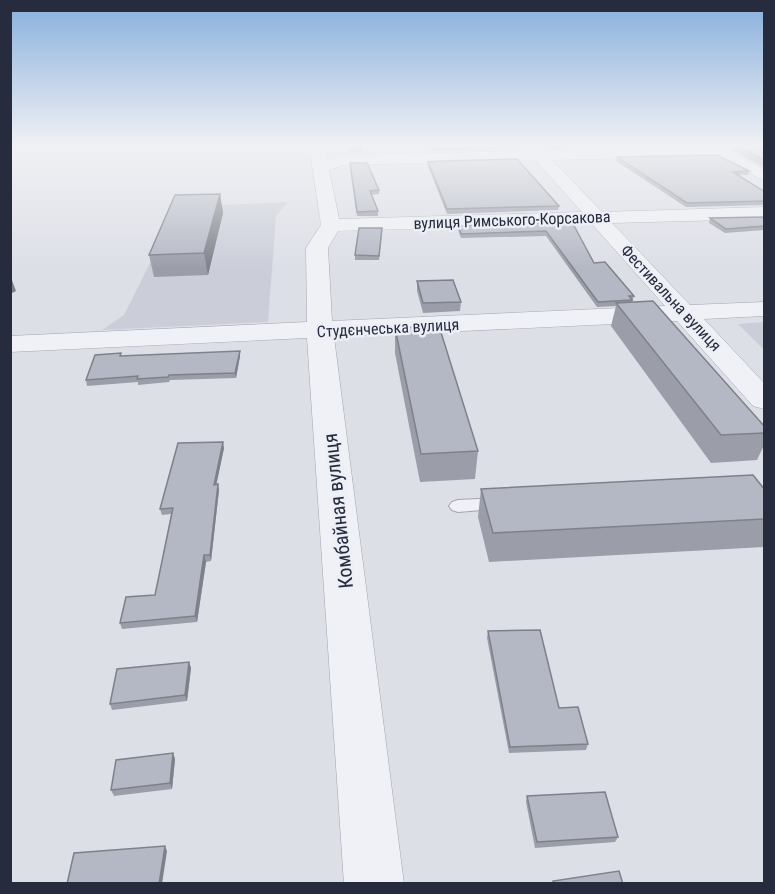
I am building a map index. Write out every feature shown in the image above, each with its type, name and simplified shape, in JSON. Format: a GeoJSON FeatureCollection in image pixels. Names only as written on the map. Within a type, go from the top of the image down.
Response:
{"type":"FeatureCollection","features":[{"type":"Feature","properties":{"kind":"street"},"geometry":{"type":"LineString","coordinates":[[323,186],[331,225]]}},
{"type":"Feature","properties":{"kind":"street","name":"Фестивальна вулиця"},"geometry":{"type":"LineString","coordinates":[[567,186],[765,400]]}},
{"type":"Feature","properties":{"kind":"street","name":"вулиця Римського-Корсакова"},"geometry":{"type":"LineString","coordinates":[[331,225],[765,213]]}},
{"type":"Feature","properties":{"kind":"street","name":"Комбайная вулиця"},"geometry":{"type":"LineString","coordinates":[[331,225],[317,248],[320,331],[374,884]]}},
{"type":"Feature","properties":{"kind":"street","name":"Студєнчеська вулиця"},"geometry":{"type":"LineString","coordinates":[[10,344],[765,309]]}},
{"type":"Feature","properties":{"kind":"lane"},"geometry":{"type":"LineString","coordinates":[[458,506],[517,503]]}},
{"type":"Feature","properties":{"kind":"shaded area"},"geometry":{"type":"Polygon","coordinates":[[[288,202],[276,216],[268,322],[102,330],[124,315],[178,207],[288,202]]]}},
{"type":"Feature","properties":{"kind":"shaded area"},"geometry":{"type":"Polygon","coordinates":[[[764,322],[764,350],[738,324],[764,322]]]}},
{"type":"Feature","properties":{"kind":"building"},"geometry":{"type":"Polygon","coordinates":[[[353,186],[377,186],[379,190],[370,191],[378,211],[357,212],[353,186]]]}},
{"type":"Feature","properties":{"kind":"building"},"geometry":{"type":"Polygon","coordinates":[[[438,186],[541,186],[559,206],[447,209],[438,186]]]}},
{"type":"Feature","properties":{"kind":"building"},"geometry":{"type":"Polygon","coordinates":[[[661,186],[755,186],[765,192],[765,201],[687,203],[661,186]]]}},
{"type":"Feature","properties":{"kind":"building"},"geometry":{"type":"Polygon","coordinates":[[[220,194],[204,253],[149,255],[175,195],[220,194]]]}},
{"type":"Feature","properties":{"kind":"building"},"geometry":{"type":"Polygon","coordinates":[[[765,217],[765,226],[726,229],[710,218],[765,217]]]}},
{"type":"Feature","properties":{"kind":"building"},"geometry":{"type":"Polygon","coordinates":[[[572,222],[594,263],[605,262],[634,296],[629,296],[632,300],[598,302],[546,231],[461,234],[459,226],[572,222]]]}},
{"type":"Feature","properties":{"kind":"building"},"geometry":{"type":"Polygon","coordinates":[[[359,228],[382,228],[379,256],[355,255],[359,228]]]}},
{"type":"Feature","properties":{"kind":"building"},"geometry":{"type":"Polygon","coordinates":[[[453,280],[461,302],[423,303],[417,281],[453,280]]]}},
{"type":"Feature","properties":{"kind":"building"},"geometry":{"type":"Polygon","coordinates":[[[653,301],[765,427],[765,433],[721,435],[616,303],[653,301]]]}},
{"type":"Feature","properties":{"kind":"building"},"geometry":{"type":"Polygon","coordinates":[[[439,326],[478,451],[421,454],[395,328],[439,326]]]}},
{"type":"Feature","properties":{"kind":"building"},"geometry":{"type":"Polygon","coordinates":[[[240,351],[235,373],[86,380],[95,355],[240,351]]]}},
{"type":"Feature","properties":{"kind":"building"},"geometry":{"type":"Polygon","coordinates":[[[223,442],[214,485],[218,484],[210,555],[204,555],[195,616],[120,623],[126,597],[155,595],[173,508],[160,509],[178,443],[223,442]]]}},
{"type":"Feature","properties":{"kind":"building"},"geometry":{"type":"Polygon","coordinates":[[[753,475],[765,490],[765,519],[493,533],[481,489],[753,475]]]}},
{"type":"Feature","properties":{"kind":"building"},"geometry":{"type":"Polygon","coordinates":[[[540,630],[559,708],[578,707],[588,744],[510,747],[488,631],[540,630]]]}},
{"type":"Feature","properties":{"kind":"building"},"geometry":{"type":"Polygon","coordinates":[[[189,662],[185,695],[110,704],[117,669],[189,662]]]}},
{"type":"Feature","properties":{"kind":"building"},"geometry":{"type":"Polygon","coordinates":[[[173,753],[170,783],[111,790],[116,760],[173,753]]]}},
{"type":"Feature","properties":{"kind":"building"},"geometry":{"type":"Polygon","coordinates":[[[605,792],[618,837],[537,842],[527,796],[605,792]]]}},
{"type":"Feature","properties":{"kind":"building"},"geometry":{"type":"Polygon","coordinates":[[[165,846],[159,884],[67,884],[74,853],[165,846]]]}},
{"type":"Feature","properties":{"kind":"building"},"geometry":{"type":"Polygon","coordinates":[[[619,871],[623,884],[554,884],[553,881],[619,871]]]}}]}
